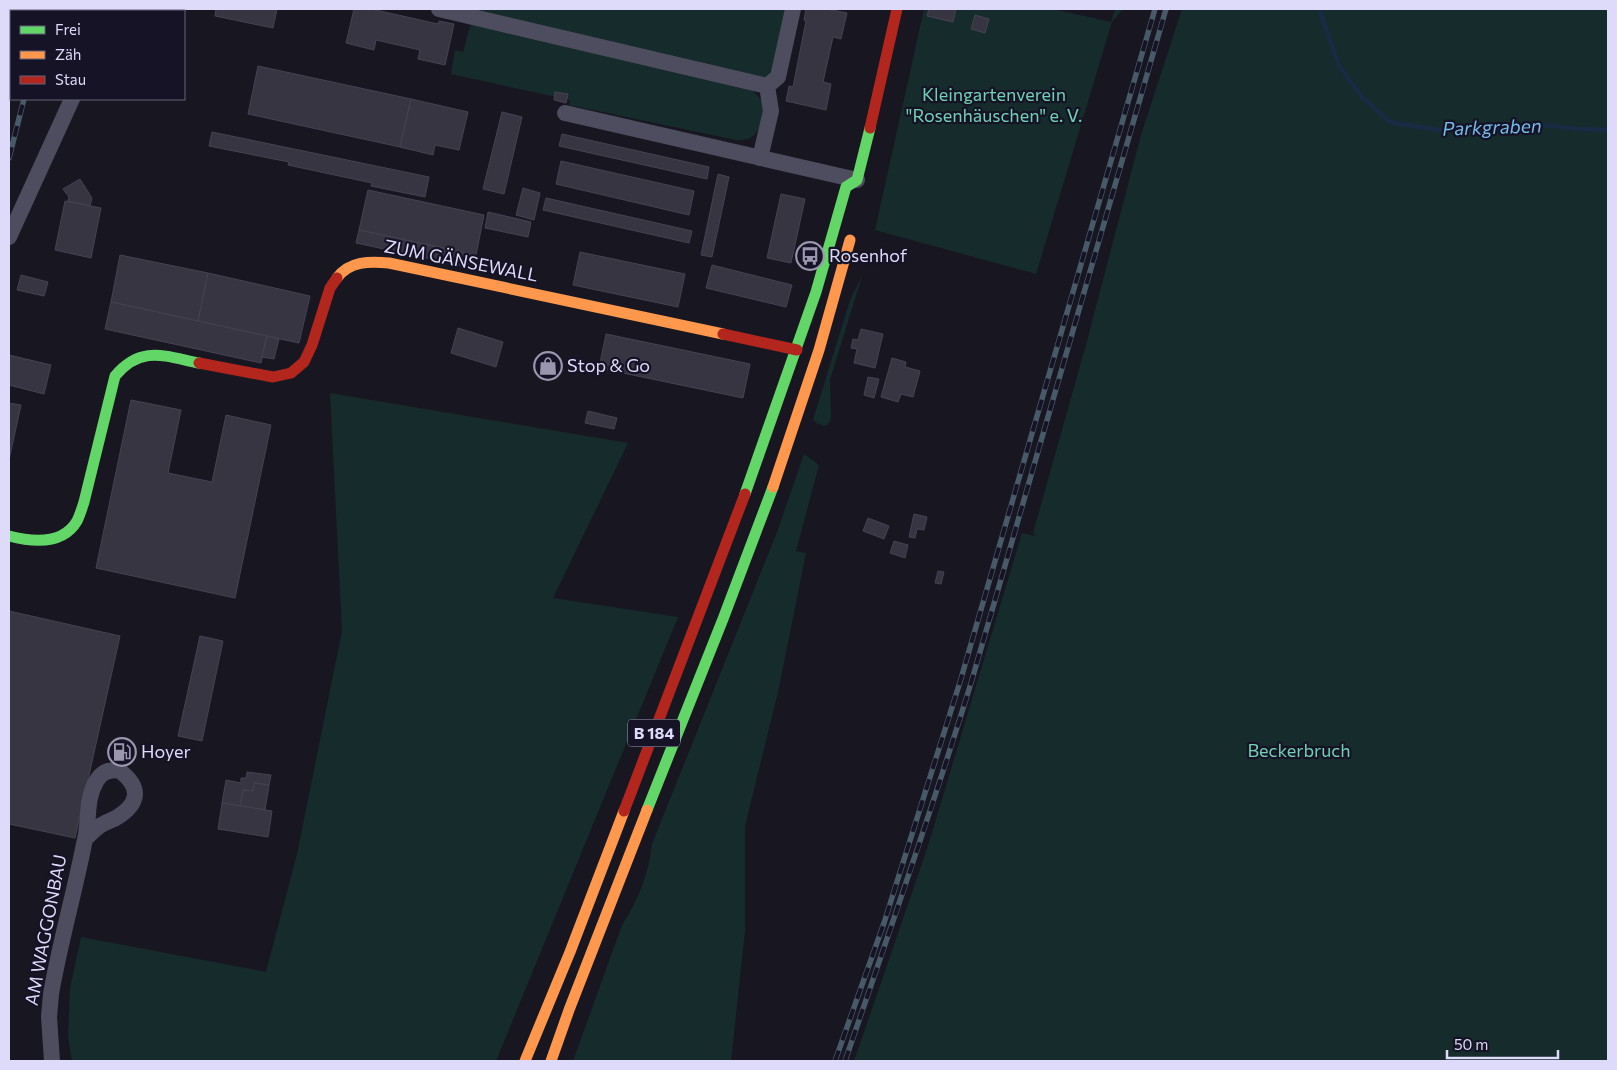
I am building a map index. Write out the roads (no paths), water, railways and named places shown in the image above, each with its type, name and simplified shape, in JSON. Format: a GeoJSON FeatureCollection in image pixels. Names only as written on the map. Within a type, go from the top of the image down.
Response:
{"type":"FeatureCollection","features":[{"type":"Feature","properties":{"kind":"main road","name":"B 184"},"geometry":{"type":"LineString","coordinates":[[525,1061],[570,952],[726,549],[797,350],[846,187],[860,186],[874,113],[898,9]]}},
{"type":"Feature","properties":{"kind":"main road","name":"B 184"},"geometry":{"type":"LineString","coordinates":[[551,1061],[579,984],[750,549],[785,453],[828,322],[853,228]]}},
{"type":"Feature","properties":{"kind":"main road","name":"ZUM GÄNSEWALL"},"geometry":{"type":"LineString","coordinates":[[9,536],[32,541],[45,540],[67,531],[76,522],[84,502],[115,376],[123,366],[132,359],[146,354],[273,377],[282,377],[294,372],[303,363],[310,351],[329,290],[335,279],[343,270],[354,264],[367,261],[400,265],[797,350]]}},
{"type":"Feature","properties":{"kind":"street"},"geometry":{"type":"LineString","coordinates":[[439,9],[767,86]]}},
{"type":"Feature","properties":{"kind":"street"},"geometry":{"type":"LineString","coordinates":[[767,86],[778,77],[793,9]]}},
{"type":"Feature","properties":{"kind":"street"},"geometry":{"type":"LineString","coordinates":[[760,158],[772,110],[767,86]]}},
{"type":"Feature","properties":{"kind":"street"},"geometry":{"type":"LineString","coordinates":[[9,237],[72,100]]}},
{"type":"Feature","properties":{"kind":"street"},"geometry":{"type":"LineString","coordinates":[[565,113],[760,158],[860,186]]}},
{"type":"Feature","properties":{"kind":"street","name":"AM WAGGONBAU"},"geometry":{"type":"LineString","coordinates":[[52,1061],[49,1017],[51,994],[86,838]]}},
{"type":"Feature","properties":{"kind":"waterway","name":"Parkgraben"},"geometry":{"type":"LineString","coordinates":[[1320,12],[1339,66],[1362,97],[1390,122],[1439,130],[1487,131],[1535,124],[1608,130]]}},
{"type":"Feature","properties":{"kind":"railway"},"geometry":{"type":"LineString","coordinates":[[835,1061],[884,923],[960,682],[1155,9]]}},
{"type":"Feature","properties":{"kind":"railway"},"geometry":{"type":"LineString","coordinates":[[845,1061],[971,683],[1166,9]]}},
{"type":"Feature","properties":{"kind":"railway"},"geometry":{"type":"LineString","coordinates":[[9,158],[24,100]]}},
{"type":"Feature","properties":{"kind":"place","name":"Rosenhof"},"geometry":{"type":"Point","coordinates":[810,256]}},
{"type":"Feature","properties":{"kind":"place","name":"Stop & Go"},"geometry":{"type":"Point","coordinates":[548,366]}},
{"type":"Feature","properties":{"kind":"place","name":"Hoyer"},"geometry":{"type":"Point","coordinates":[122,752]}},
{"type":"Feature","properties":{"kind":"park label","name":"Kleingartenverein \"Rosenhäuschen\" e. V."},"geometry":{"type":"Point","coordinates":[994,105]}},
{"type":"Feature","properties":{"kind":"park label","name":"Beckerbruch"},"geometry":{"type":"Point","coordinates":[1299,751]}}]}
